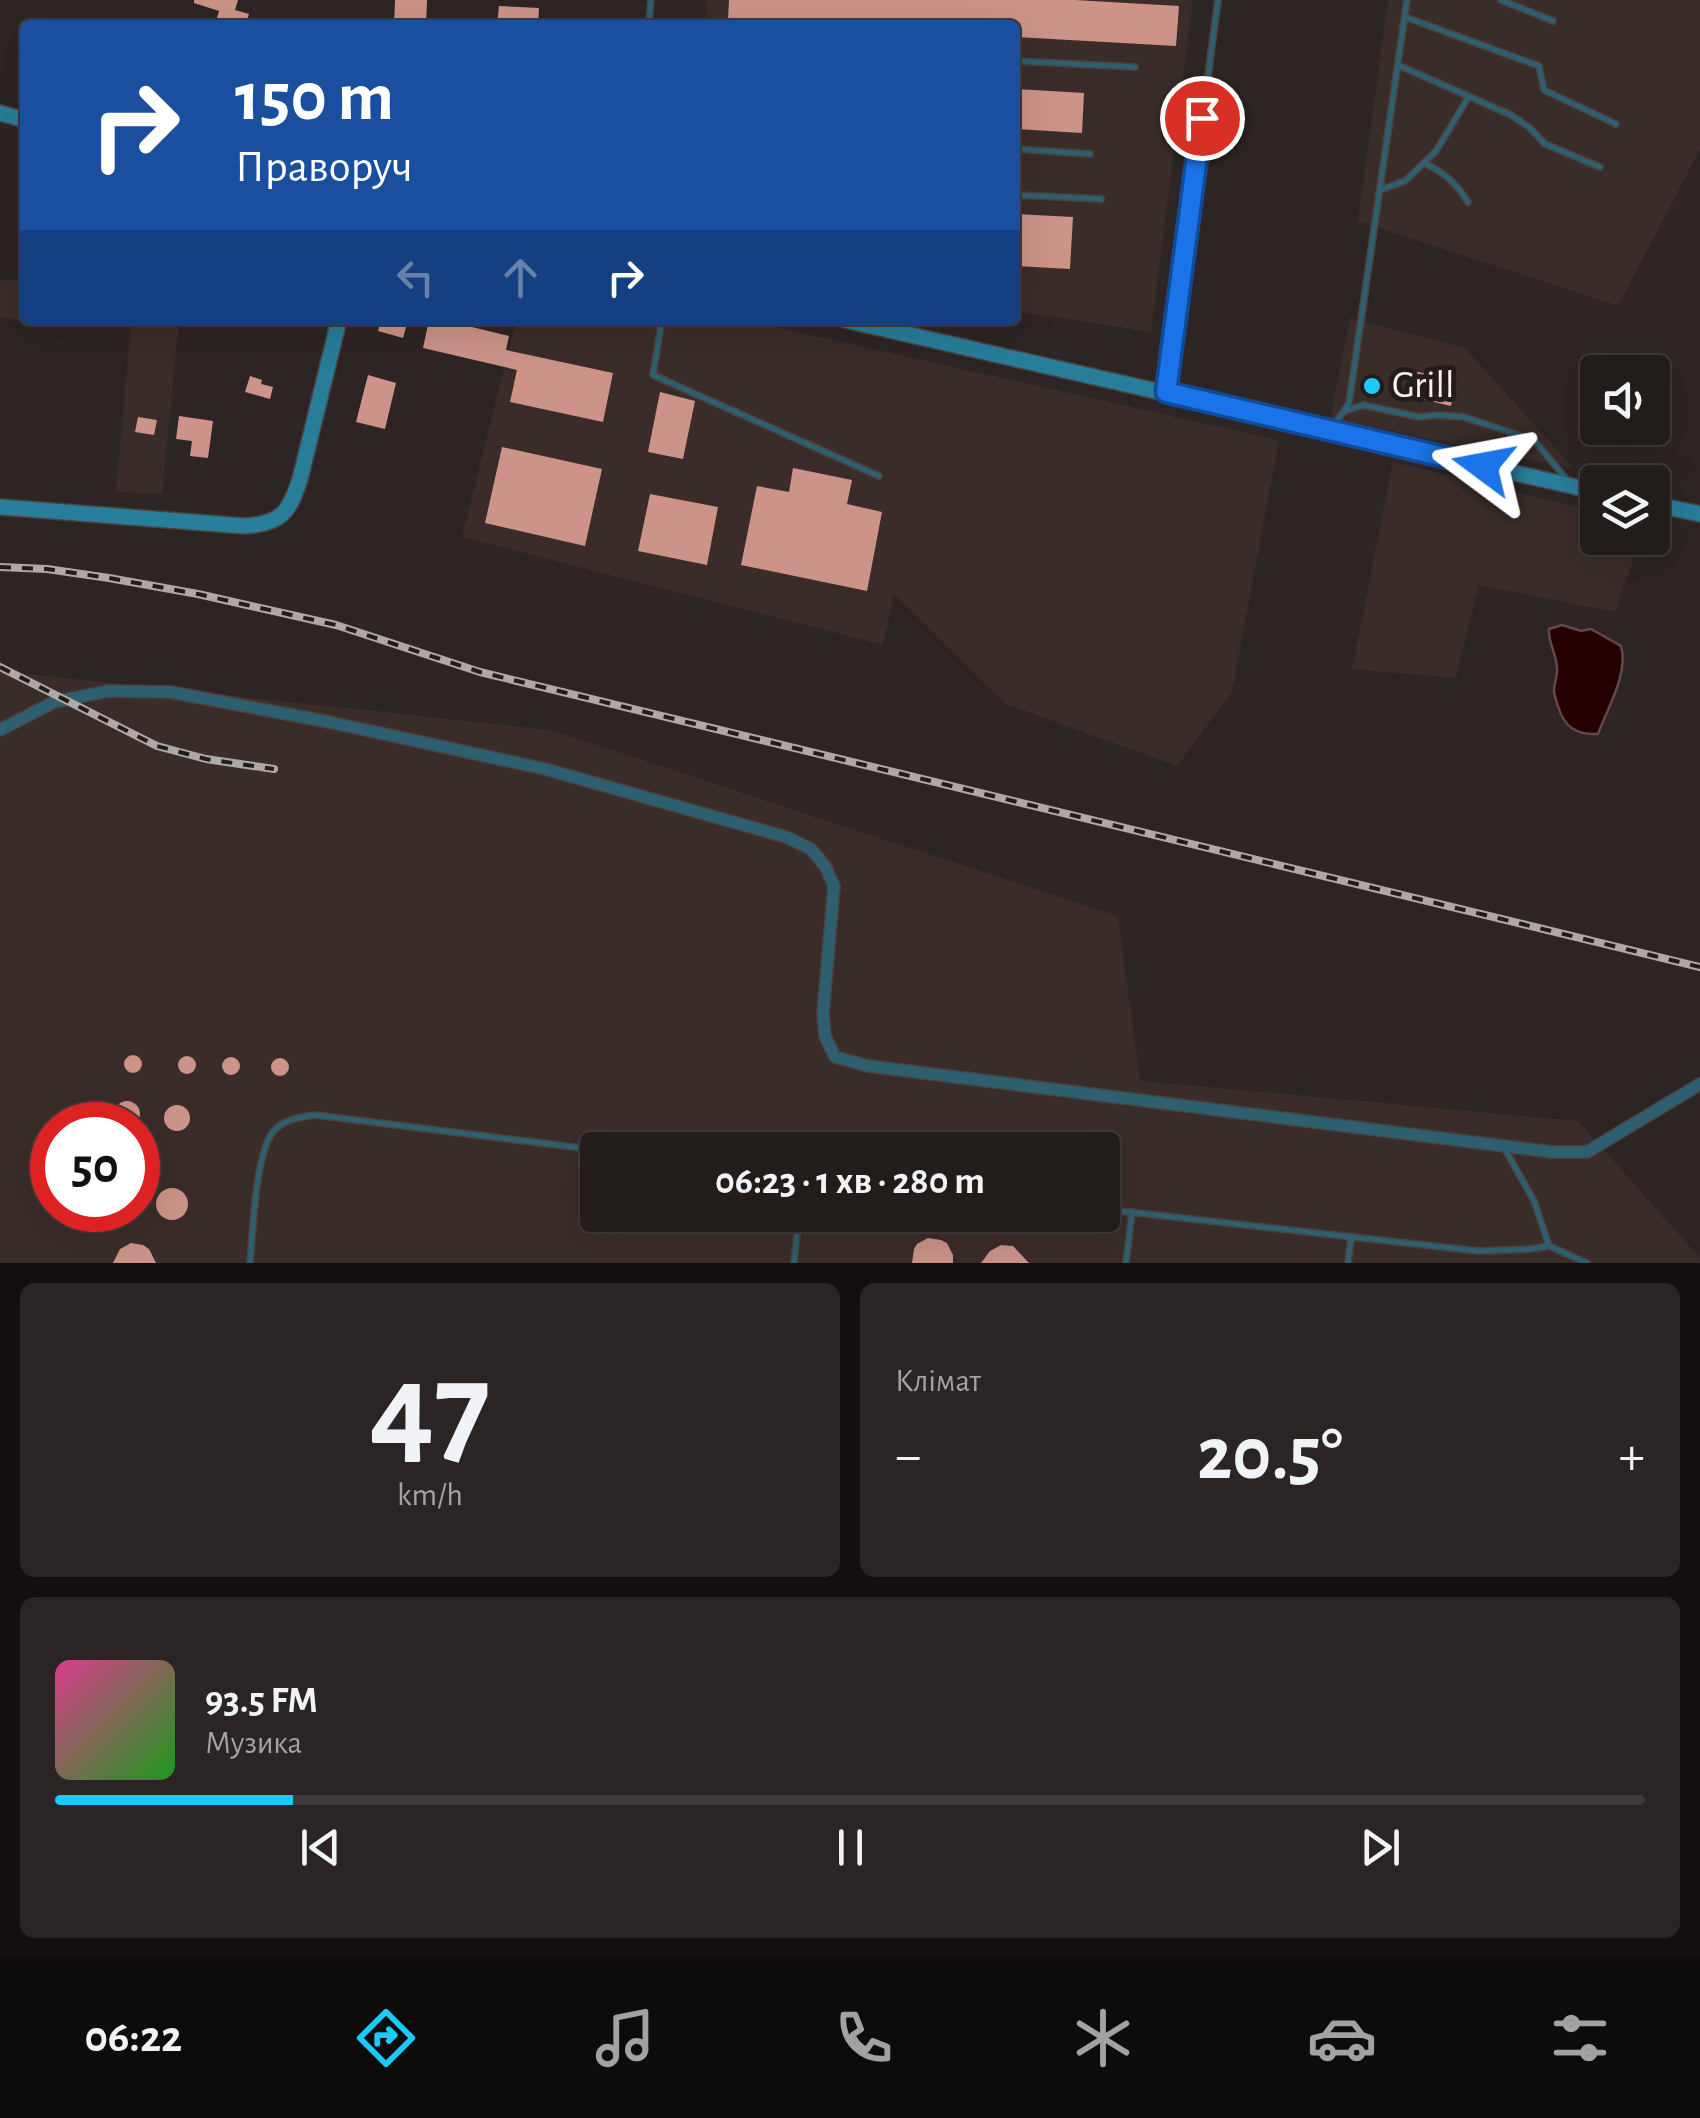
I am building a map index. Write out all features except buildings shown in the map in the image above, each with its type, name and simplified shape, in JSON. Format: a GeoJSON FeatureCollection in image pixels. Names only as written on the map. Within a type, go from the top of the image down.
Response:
{"type":"FeatureCollection","features":[{"type":"Feature","properties":{"kind":"main road"},"geometry":{"type":"LineString","coordinates":[[0,507],[263,526],[292,504],[338,325]]}},
{"type":"Feature","properties":{"kind":"main road"},"geometry":{"type":"LineString","coordinates":[[866,325],[1580,488]]}},
{"type":"Feature","properties":{"kind":"main road"},"geometry":{"type":"LineString","coordinates":[[1670,508],[1700,514]]}},
{"type":"Feature","properties":{"kind":"street"},"geometry":{"type":"LineString","coordinates":[[0,730],[54,702],[108,691],[170,692],[545,769],[786,836],[811,850],[825,866],[834,886],[824,1036],[835,1056],[868,1066],[1552,1152],[1587,1152],[1700,1084]]}},
{"type":"Feature","properties":{"kind":"lane"},"geometry":{"type":"LineString","coordinates":[[1166,392],[1218,0]]}},
{"type":"Feature","properties":{"kind":"lane"},"geometry":{"type":"LineString","coordinates":[[1331,430],[1349,403],[1407,0]]}},
{"type":"Feature","properties":{"kind":"lane"},"geometry":{"type":"LineString","coordinates":[[1501,0],[1553,21]]}},
{"type":"Feature","properties":{"kind":"lane"},"geometry":{"type":"LineString","coordinates":[[1405,17],[1539,66],[1544,90],[1616,124]]}},
{"type":"Feature","properties":{"kind":"lane"},"geometry":{"type":"LineString","coordinates":[[1020,61],[1135,67]]}},
{"type":"Feature","properties":{"kind":"lane"},"geometry":{"type":"LineString","coordinates":[[1398,65],[1511,115],[1545,144],[1600,167]]}},
{"type":"Feature","properties":{"kind":"lane"},"geometry":{"type":"LineString","coordinates":[[1380,190],[1405,181],[1436,151],[1468,97]]}},
{"type":"Feature","properties":{"kind":"lane"},"geometry":{"type":"LineString","coordinates":[[1020,149],[1090,154]]}},
{"type":"Feature","properties":{"kind":"lane"},"geometry":{"type":"LineString","coordinates":[[1424,163],[1443,172],[1468,202]]}},
{"type":"Feature","properties":{"kind":"lane"},"geometry":{"type":"LineString","coordinates":[[1020,195],[1101,200]]}},
{"type":"Feature","properties":{"kind":"lane"},"geometry":{"type":"LineString","coordinates":[[661,325],[653,375],[878,476]]}},
{"type":"Feature","properties":{"kind":"lane"},"geometry":{"type":"LineString","coordinates":[[1344,411],[1363,404],[1419,416],[1464,418],[1534,440],[1574,487]]}},
{"type":"Feature","properties":{"kind":"lane"},"geometry":{"type":"LineString","coordinates":[[250,1263],[265,1147],[274,1130],[293,1118],[315,1115],[580,1148]]}},
{"type":"Feature","properties":{"kind":"lane"},"geometry":{"type":"LineString","coordinates":[[1504,1146],[1534,1201],[1550,1246]]}},
{"type":"Feature","properties":{"kind":"lane"},"geometry":{"type":"LineString","coordinates":[[1120,1211],[1478,1252],[1550,1246],[1586,1263]]}},
{"type":"Feature","properties":{"kind":"lane"},"geometry":{"type":"LineString","coordinates":[[1126,1263],[1132,1212]]}},
{"type":"Feature","properties":{"kind":"lane"},"geometry":{"type":"LineString","coordinates":[[794,1263],[797,1232]]}},
{"type":"Feature","properties":{"kind":"lane"},"geometry":{"type":"LineString","coordinates":[[1348,1263],[1351,1238]]}},
{"type":"Feature","properties":{"kind":"shaded area"},"geometry":{"type":"Polygon","coordinates":[[[707,0],[1193,0],[1151,332],[1020,312],[1020,20],[705,20],[707,0]]]}},
{"type":"Feature","properties":{"kind":"shaded area"},"geometry":{"type":"Polygon","coordinates":[[[1388,0],[1700,0],[1700,149],[1618,306],[1358,221],[1388,0]]]}},
{"type":"Feature","properties":{"kind":"shaded area"},"geometry":{"type":"Polygon","coordinates":[[[0,280],[20,281],[20,319],[0,318],[0,280]]]}},
{"type":"Feature","properties":{"kind":"shaded area"},"geometry":{"type":"Polygon","coordinates":[[[1350,318],[1465,348],[1574,469],[1330,418],[1350,318]]]}},
{"type":"Feature","properties":{"kind":"shaded area"},"geometry":{"type":"Polygon","coordinates":[[[131,325],[179,325],[162,494],[116,492],[131,325]]]}},
{"type":"Feature","properties":{"kind":"shaded area"},"geometry":{"type":"Polygon","coordinates":[[[515,325],[766,325],[1279,440],[1232,692],[1177,766],[1006,704],[894,594],[883,645],[462,537],[515,325]]]}},
{"type":"Feature","properties":{"kind":"shaded area"},"geometry":{"type":"Polygon","coordinates":[[[1393,462],[1580,508],[1580,555],[1635,555],[1615,612],[1479,585],[1456,678],[1352,669],[1393,462]]]}},
{"type":"Feature","properties":{"kind":"shaded area"},"geometry":{"type":"Polygon","coordinates":[[[1562,625],[1581,631],[1591,629],[1621,646],[1620,679],[1598,734],[1572,728],[1557,703],[1557,667],[1549,629],[1562,625]]]}},
{"type":"Feature","properties":{"kind":"shaded area"},"geometry":{"type":"Polygon","coordinates":[[[0,671],[551,730],[1118,916],[1140,1081],[1578,1121],[1700,1258],[1700,1263],[0,1263],[0,671]]]}},
{"type":"Feature","properties":{"kind":"railway"},"geometry":{"type":"LineString","coordinates":[[0,567],[109,578],[336,625],[480,672],[1700,967]]}},
{"type":"Feature","properties":{"kind":"railway"},"geometry":{"type":"LineString","coordinates":[[0,667],[157,746],[206,759],[274,769]]}},
{"type":"Feature","properties":{"kind":"place","name":"Grill"},"geometry":{"type":"Point","coordinates":[1372,386]}},
{"type":"Feature","properties":{"kind":"route"},"geometry":{"type":"LineString","coordinates":[[1202,118],[1166,392],[1483,466]]}}]}
